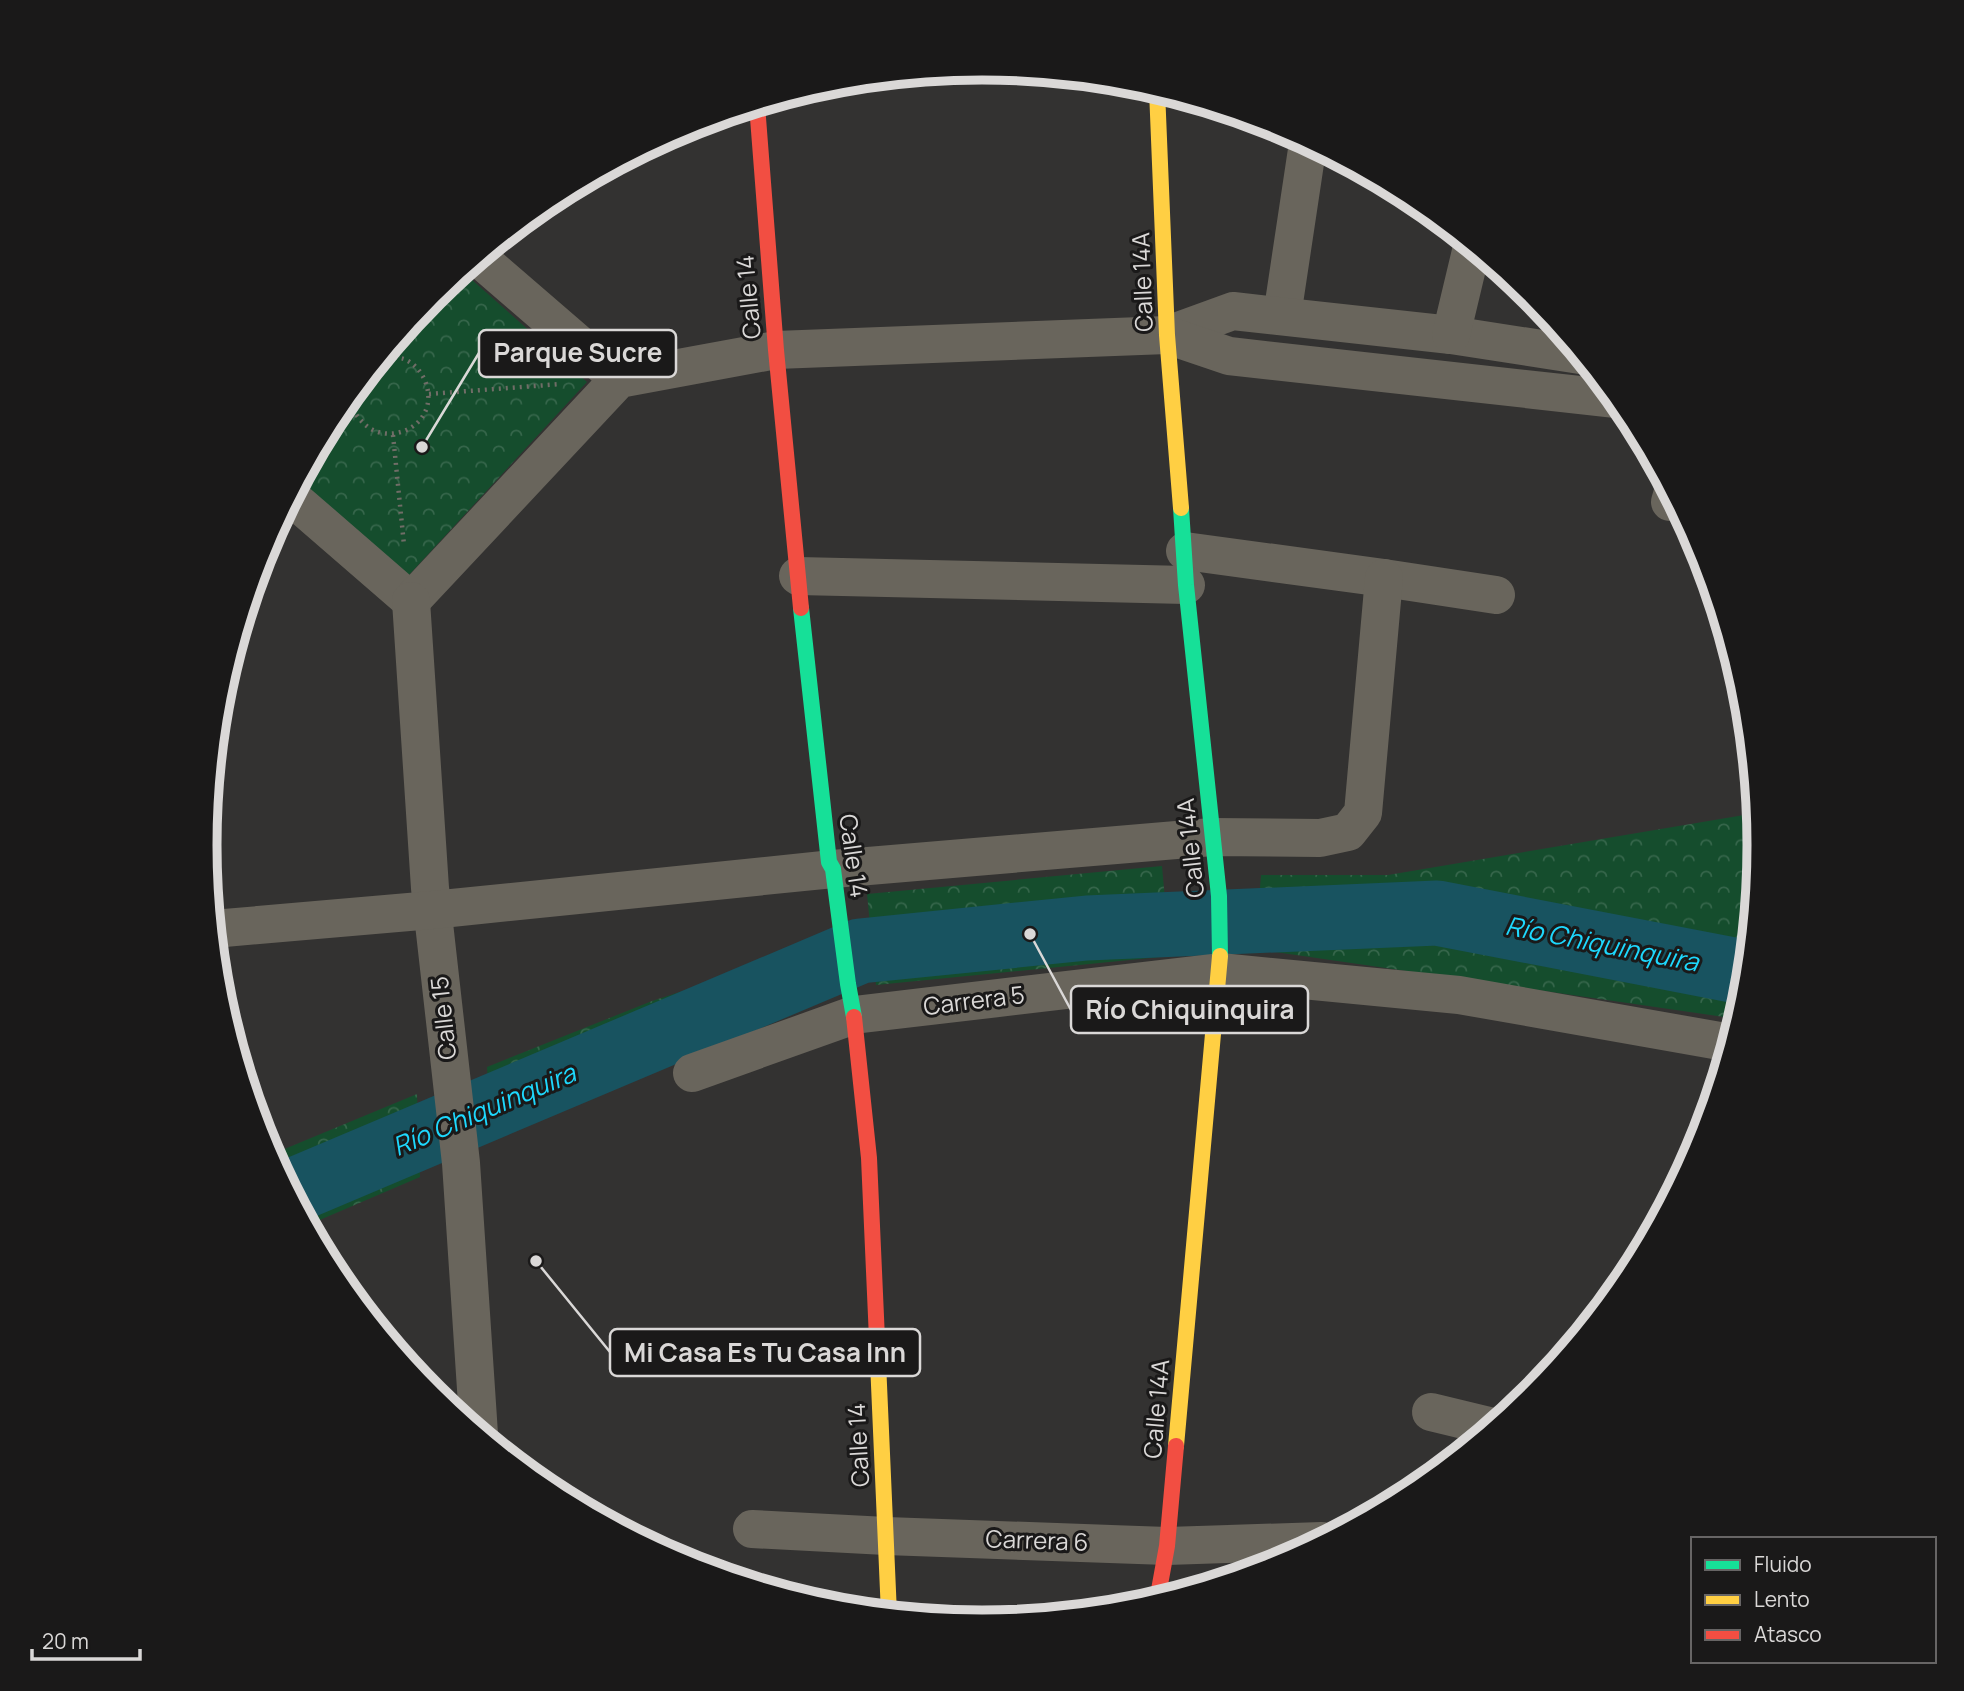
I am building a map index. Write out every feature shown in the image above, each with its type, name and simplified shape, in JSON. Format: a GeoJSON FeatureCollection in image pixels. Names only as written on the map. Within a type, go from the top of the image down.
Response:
{"type":"FeatureCollection","features":[{"type":"Feature","properties":{"kind":"street","name":"Calle 14A"},"geometry":{"type":"LineString","coordinates":[[1157,101],[1167,335],[1186,568],[1219,896],[1221,959],[1167,1546],[1159,1589]]}},
{"type":"Feature","properties":{"kind":"street","name":"Calle 14"},"geometry":{"type":"LineString","coordinates":[[758,115],[797,576],[829,862],[833,869],[851,999],[869,1158],[889,1605]]}},
{"type":"Feature","properties":{"kind":"street"},"geometry":{"type":"LineString","coordinates":[[1282,316],[1306,153]]}},
{"type":"Feature","properties":{"kind":"street"},"geometry":{"type":"LineString","coordinates":[[1451,335],[1470,257]]}},
{"type":"Feature","properties":{"kind":"street"},"geometry":{"type":"LineString","coordinates":[[486,264],[619,379]]}},
{"type":"Feature","properties":{"kind":"street"},"geometry":{"type":"LineString","coordinates":[[298,503],[411,601],[619,379],[776,350],[1167,335],[1233,311],[1451,335],[1567,353]]}},
{"type":"Feature","properties":{"kind":"street"},"geometry":{"type":"LineString","coordinates":[[1167,335],[1228,356],[1602,397]]}},
{"type":"Feature","properties":{"kind":"street"},"geometry":{"type":"LineString","coordinates":[[797,576],[1186,568],[1384,578],[1496,595]]}},
{"type":"Feature","properties":{"kind":"street"},"geometry":{"type":"LineString","coordinates":[[222,928],[432,910],[833,869],[1212,837],[1320,838],[1348,832],[1363,813],[1384,578]]}},
{"type":"Feature","properties":{"kind":"street","name":"Calle 15"},"geometry":{"type":"LineString","coordinates":[[411,601],[432,910],[461,1163],[479,1422]]}},
{"type":"Feature","properties":{"kind":"street","name":"Carrera 5"},"geometry":{"type":"LineString","coordinates":[[692,1073],[851,999],[1221,959],[1460,995],[1721,1041]]}},
{"type":"Feature","properties":{"kind":"street"},"geometry":{"type":"LineString","coordinates":[[1431,1412],[1482,1424]]}},
{"type":"Feature","properties":{"kind":"street","name":"Carrera 6"},"geometry":{"type":"LineString","coordinates":[[752,1529],[1167,1546],[1298,1542]]}},
{"type":"Feature","properties":{"kind":"path"},"geometry":{"type":"LineString","coordinates":[[354,409],[357,419],[373,431],[393,435],[412,429],[425,414],[429,394],[422,373],[405,359],[394,357]]}},
{"type":"Feature","properties":{"kind":"path"},"geometry":{"type":"LineString","coordinates":[[429,394],[619,379]]}},
{"type":"Feature","properties":{"kind":"path"},"geometry":{"type":"LineString","coordinates":[[393,435],[411,601]]}},
{"type":"Feature","properties":{"kind":"green space"},"geometry":{"type":"Polygon","coordinates":[[[470,278],[587,382],[408,576],[307,487],[346,420],[375,380],[407,341],[470,278]]]}},
{"type":"Feature","properties":{"kind":"green space"},"geometry":{"type":"Polygon","coordinates":[[[1746,815],[1745,896],[1740,945],[1727,1017],[1255,949],[1261,875],[1388,875],[1746,815]]]}},
{"type":"Feature","properties":{"kind":"green space"},"geometry":{"type":"Polygon","coordinates":[[[1162,866],[1170,956],[876,985],[867,894],[1162,866]]]}},
{"type":"Feature","properties":{"kind":"green space"},"geometry":{"type":"Polygon","coordinates":[[[809,950],[821,1001],[491,1139],[487,1067],[652,1001],[809,950]]]}},
{"type":"Feature","properties":{"kind":"green space"},"geometry":{"type":"Polygon","coordinates":[[[417,1094],[420,1177],[316,1222],[281,1151],[417,1094]]]}},
{"type":"Feature","properties":{"kind":"waterway","name":"Río Chiquinquira"},"geometry":{"type":"LineString","coordinates":[[298,1188],[860,951],[1087,928],[1437,913],[1736,971]]}},
{"type":"Feature","properties":{"kind":"traffic: fast"},"geometry":{"type":"LineString","coordinates":[[1181,508],[1186,585],[1219,896],[1220,956]]}},
{"type":"Feature","properties":{"kind":"traffic: fast"},"geometry":{"type":"LineString","coordinates":[[801,608],[829,862],[833,869],[854,1017]]}},
{"type":"Feature","properties":{"kind":"traffic: slow"},"geometry":{"type":"LineString","coordinates":[[1157,101],[1167,335],[1181,508]]}},
{"type":"Feature","properties":{"kind":"traffic: slow"},"geometry":{"type":"LineString","coordinates":[[1176,1446],[1220,956]]}},
{"type":"Feature","properties":{"kind":"traffic: slow"},"geometry":{"type":"LineString","coordinates":[[877,1339],[889,1605]]}},
{"type":"Feature","properties":{"kind":"traffic: jam"},"geometry":{"type":"LineString","coordinates":[[758,115],[776,350],[801,608]]}},
{"type":"Feature","properties":{"kind":"traffic: jam"},"geometry":{"type":"LineString","coordinates":[[854,1017],[869,1158],[877,1339]]}},
{"type":"Feature","properties":{"kind":"traffic: jam"},"geometry":{"type":"LineString","coordinates":[[1159,1589],[1167,1546],[1176,1446]]}},
{"type":"Feature","properties":{"kind":"place","name":"Parque Sucre"},"geometry":{"type":"Point","coordinates":[422,447]}},
{"type":"Feature","properties":{"kind":"place","name":"Río Chiquinquira"},"geometry":{"type":"Point","coordinates":[1030,934]}},
{"type":"Feature","properties":{"kind":"place","name":"Mi Casa Es Tu Casa Inn"},"geometry":{"type":"Point","coordinates":[536,1261]}}]}
